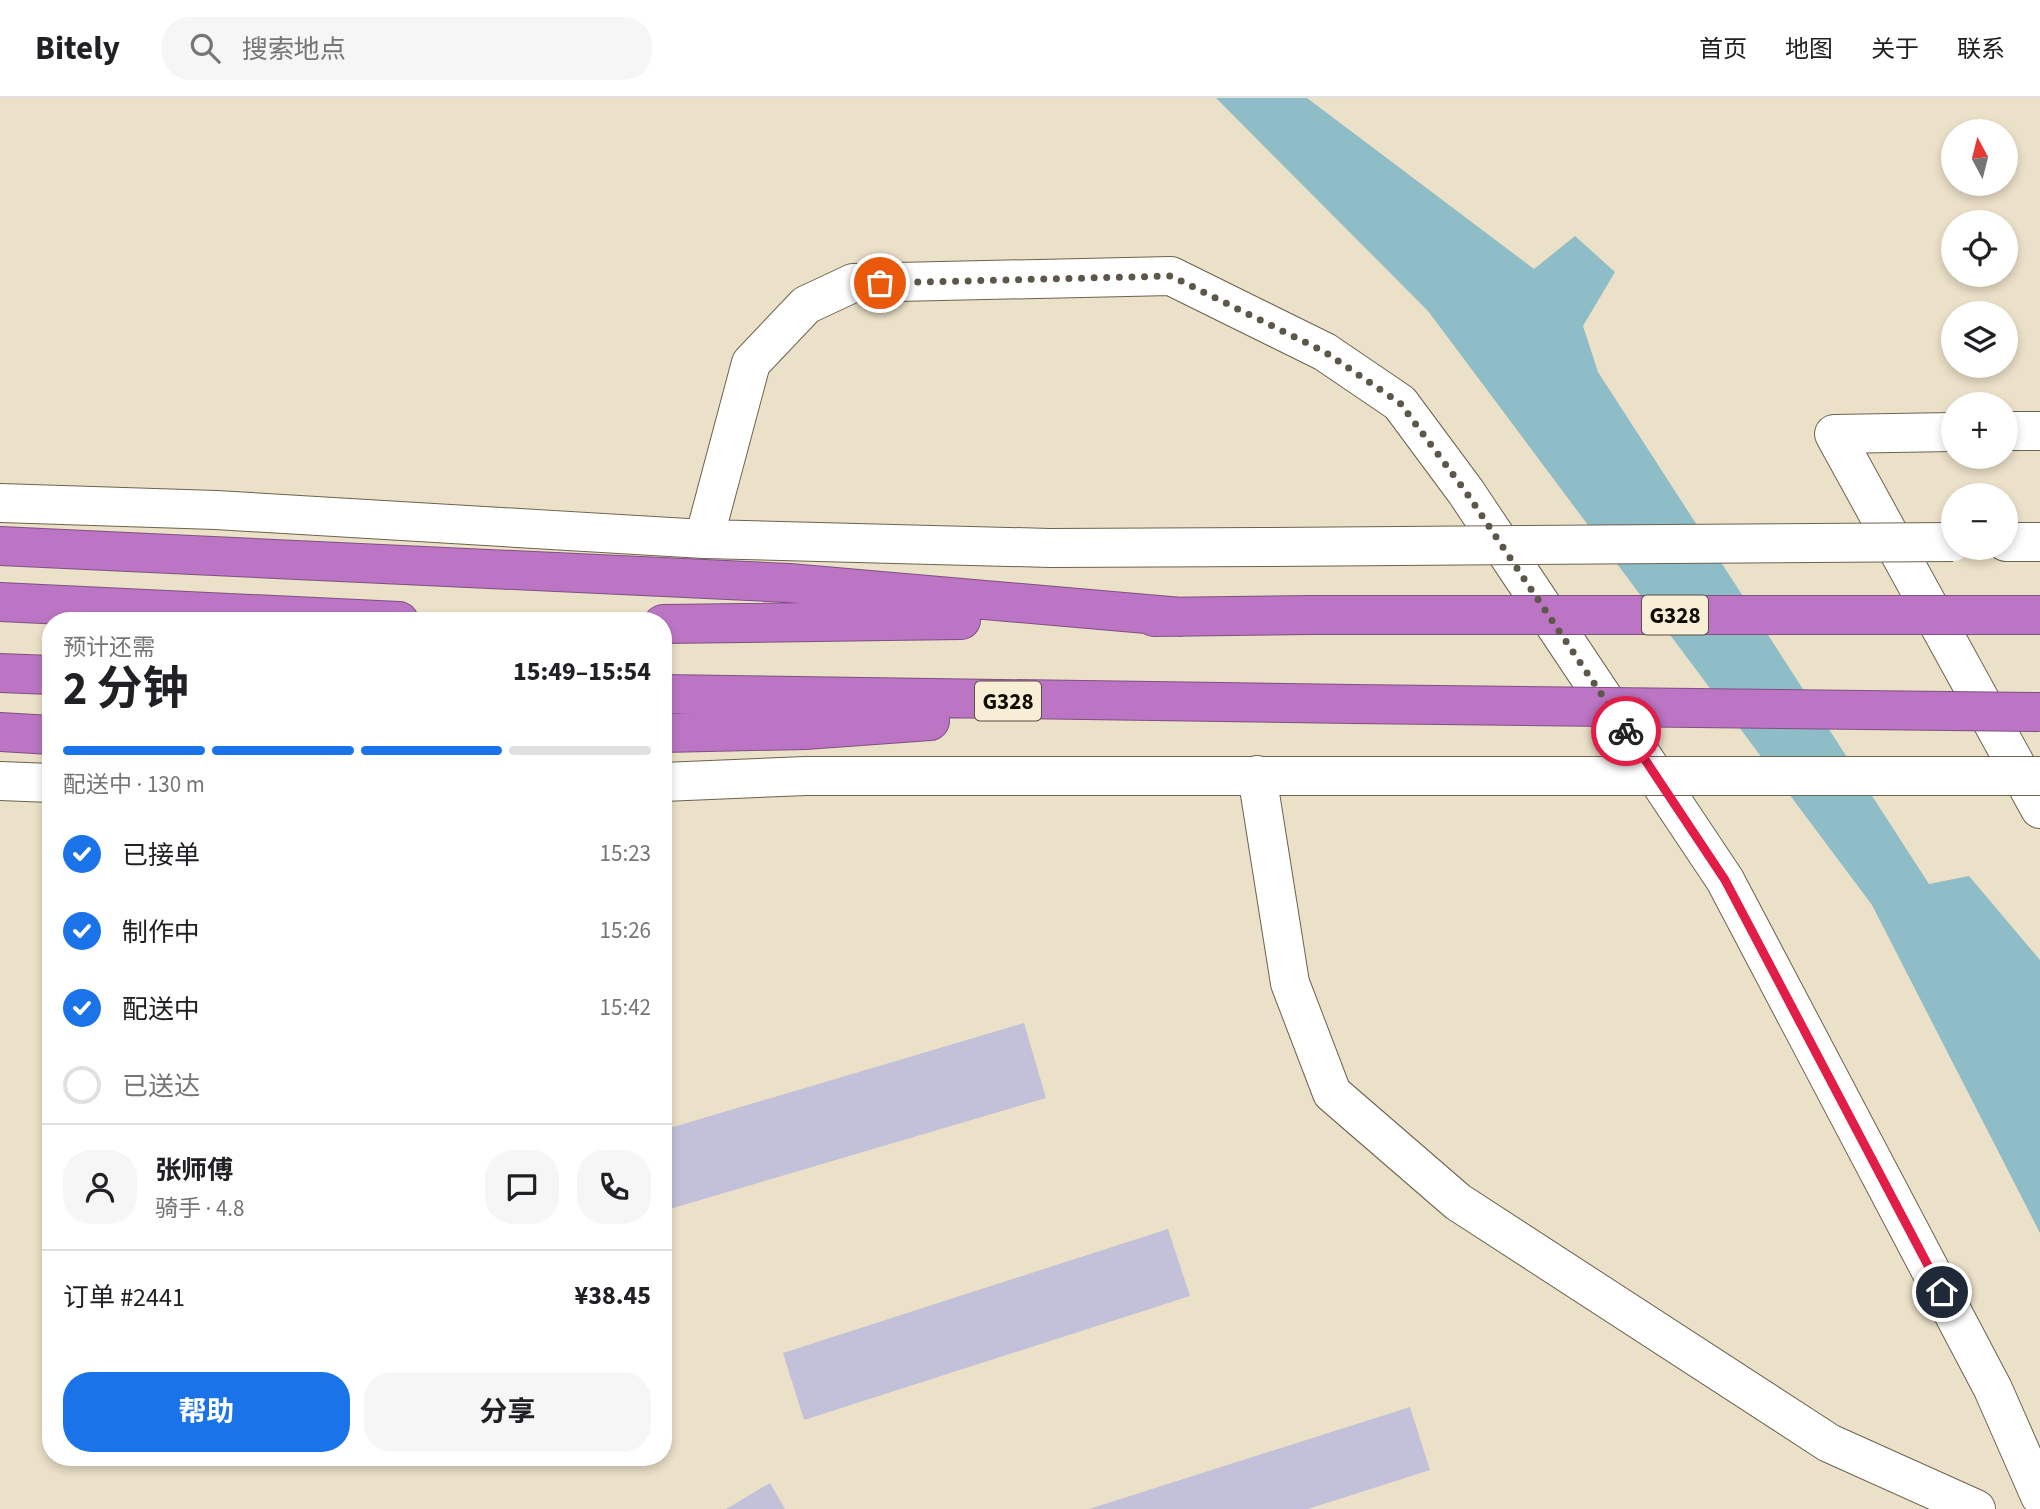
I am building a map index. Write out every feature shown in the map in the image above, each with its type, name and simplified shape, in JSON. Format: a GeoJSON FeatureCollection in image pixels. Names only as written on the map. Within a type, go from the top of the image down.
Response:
{"type":"FeatureCollection","features":[{"type":"Feature","properties":{"kind":"highway"},"geometry":{"type":"LineString","coordinates":[[0,546],[789,583],[1181,617]]}},
{"type":"Feature","properties":{"kind":"highway"},"geometry":{"type":"LineString","coordinates":[[0,602],[210,612]]}},
{"type":"Feature","properties":{"kind":"highway","name":"G328"},"geometry":{"type":"LineString","coordinates":[[672,624],[1309,615],[2040,615]]}},
{"type":"Feature","properties":{"kind":"highway"},"geometry":{"type":"LineString","coordinates":[[0,673],[42,675]]}},
{"type":"Feature","properties":{"kind":"highway","name":"G328"},"geometry":{"type":"LineString","coordinates":[[672,694],[1178,704],[2040,712]]}},
{"type":"Feature","properties":{"kind":"highway"},"geometry":{"type":"LineString","coordinates":[[672,733],[805,730],[1178,704]]}},
{"type":"Feature","properties":{"kind":"highway"},"geometry":{"type":"LineString","coordinates":[[0,732],[42,734]]}},
{"type":"Feature","properties":{"kind":"street"},"geometry":{"type":"LineString","coordinates":[[704,539],[751,363],[806,305],[853,283],[1171,276],[1325,352],[1400,403],[1466,492],[1725,880],[1993,1389],[2040,1496]]}},
{"type":"Feature","properties":{"kind":"street"},"geometry":{"type":"LineString","coordinates":[[2018,431],[2040,430]]}},
{"type":"Feature","properties":{"kind":"street"},"geometry":{"type":"LineString","coordinates":[[1941,432],[1834,434],[2040,809]]}},
{"type":"Feature","properties":{"kind":"street"},"geometry":{"type":"LineString","coordinates":[[0,503],[216,510],[704,539],[1050,548],[1941,542]]}},
{"type":"Feature","properties":{"kind":"street"},"geometry":{"type":"LineString","coordinates":[[2018,542],[2040,542]]}},
{"type":"Feature","properties":{"kind":"street"},"geometry":{"type":"LineString","coordinates":[[1257,775],[1290,983],[1332,1093],[1458,1202],[1805,1428],[1829,1443],[1976,1509]]}},
{"type":"Feature","properties":{"kind":"street"},"geometry":{"type":"LineString","coordinates":[[672,782],[806,776],[2040,776]]}},
{"type":"Feature","properties":{"kind":"street"},"geometry":{"type":"LineString","coordinates":[[0,781],[42,783]]}},
{"type":"Feature","properties":{"kind":"water"},"geometry":{"type":"Polygon","coordinates":[[[1216,98],[1307,98],[1534,269],[1575,236],[1615,272],[1583,326],[1598,372],[1929,884],[1969,876],[2040,960],[2040,1233],[1872,905],[1428,311],[1216,98]]]}},
{"type":"Feature","properties":{"kind":"building"},"geometry":{"type":"Polygon","coordinates":[[[1024,1023],[1046,1098],[672,1208],[672,1127],[1024,1023]]]}},
{"type":"Feature","properties":{"kind":"building"},"geometry":{"type":"Polygon","coordinates":[[[1168,1229],[1190,1296],[804,1420],[783,1353],[1168,1229]]]}},
{"type":"Feature","properties":{"kind":"building"},"geometry":{"type":"Polygon","coordinates":[[[1410,1407],[1430,1470],[1308,1509],[1089,1509],[1410,1407]]]}},
{"type":"Feature","properties":{"kind":"building"},"geometry":{"type":"Polygon","coordinates":[[[770,1483],[785,1509],[726,1509],[770,1483]]]}},
{"type":"Feature","properties":{"kind":"way so far"},"geometry":{"type":"LineString","coordinates":[[880,283],[1171,276],[1325,352],[1400,403],[1466,492],[1626,731]]}},
{"type":"Feature","properties":{"kind":"route"},"geometry":{"type":"LineString","coordinates":[[1626,731],[1725,880],[1942,1292]]}}]}
